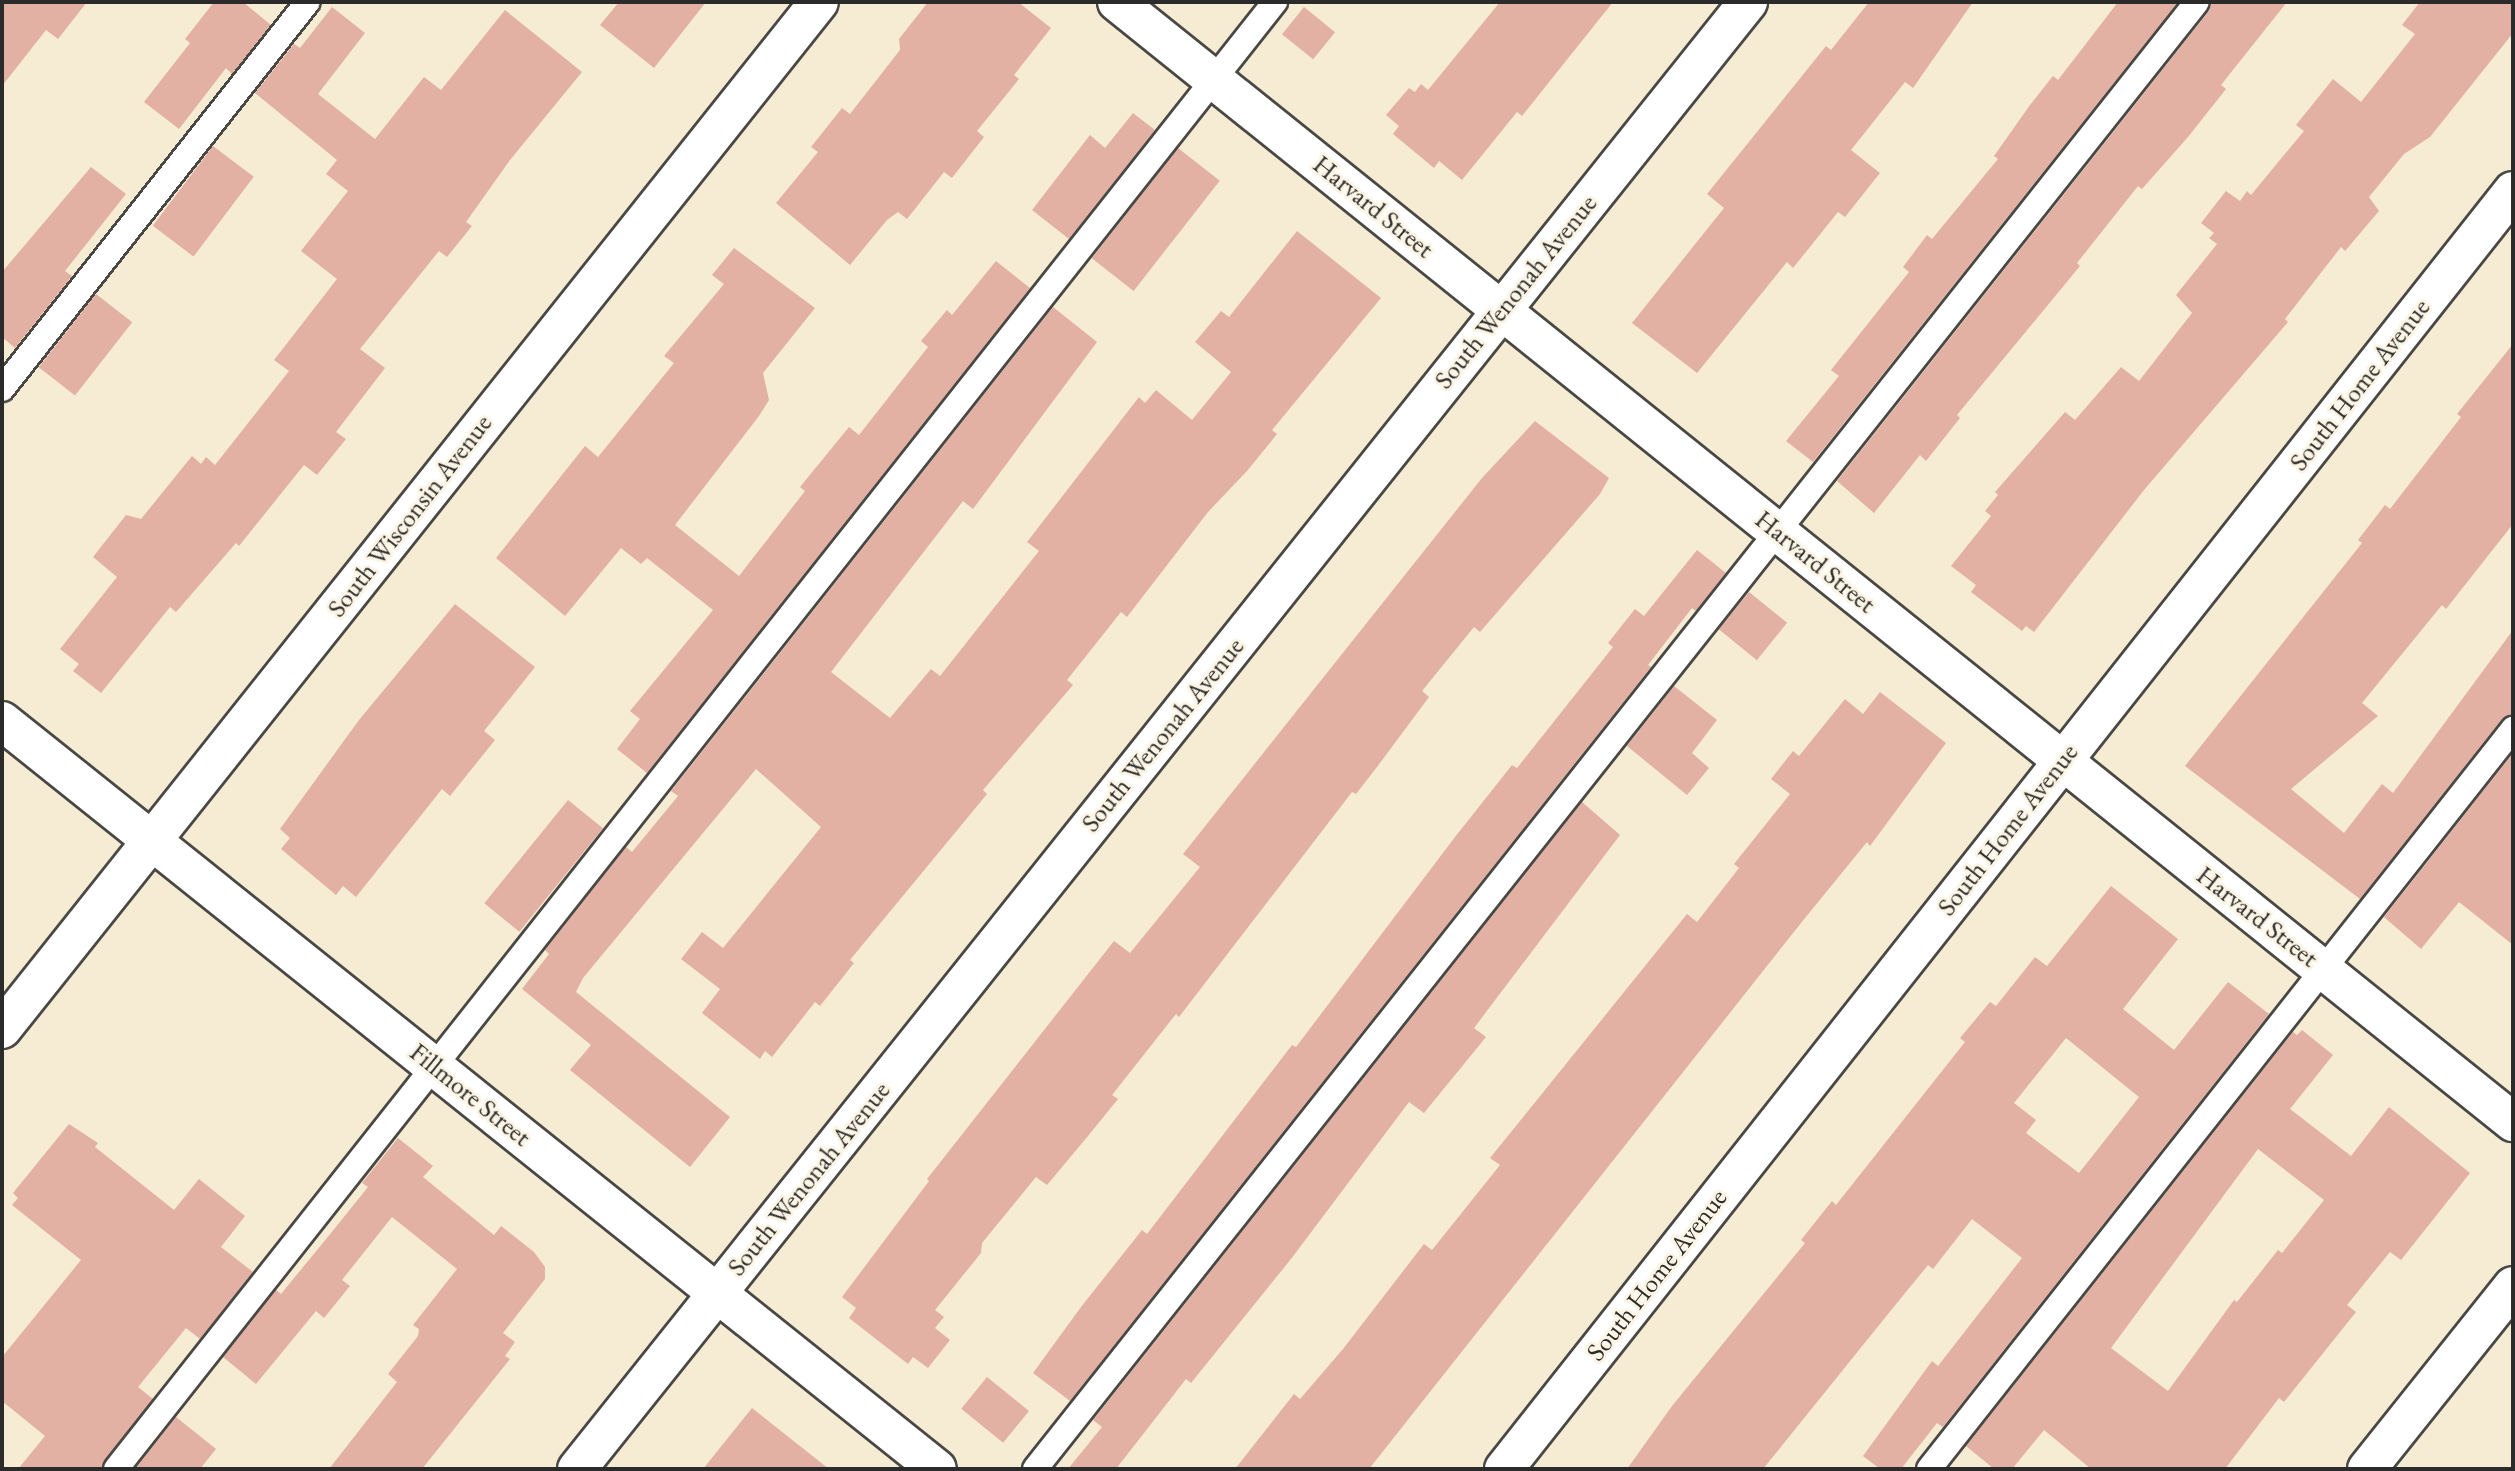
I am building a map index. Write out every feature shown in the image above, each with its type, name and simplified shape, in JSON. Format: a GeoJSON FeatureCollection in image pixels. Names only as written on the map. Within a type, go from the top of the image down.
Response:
{"type":"FeatureCollection","features":[{"type":"Feature","properties":{"kind":"street","name":"South Wisconsin Avenue"},"geometry":{"type":"LineString","coordinates":[[2,1030],[819,2]]}},
{"type":"Feature","properties":{"kind":"street","name":"Harvard Street"},"geometry":{"type":"LineString","coordinates":[[1117,2],[2513,1122]]}},
{"type":"Feature","properties":{"kind":"street","name":"South Wenonah Avenue"},"geometry":{"type":"LineString","coordinates":[[577,1469],[1748,2]]}},
{"type":"Feature","properties":{"kind":"street","name":"South Home Avenue"},"geometry":{"type":"LineString","coordinates":[[1504,1469],[2513,191]]}},
{"type":"Feature","properties":{"kind":"street","name":"Fillmore Street"},"geometry":{"type":"LineString","coordinates":[[2,721],[937,1469]]}},
{"type":"Feature","properties":{"kind":"street"},"geometry":{"type":"LineString","coordinates":[[2367,1469],[2513,1286]]}},
{"type":"Feature","properties":{"kind":"lane"},"geometry":{"type":"LineString","coordinates":[[2,389],[308,2]]}},
{"type":"Feature","properties":{"kind":"lane"},"geometry":{"type":"LineString","coordinates":[[116,1469],[1275,2]]}},
{"type":"Feature","properties":{"kind":"lane"},"geometry":{"type":"LineString","coordinates":[[1035,1469],[2197,2]]}},
{"type":"Feature","properties":{"kind":"lane"},"geometry":{"type":"LineString","coordinates":[[1929,1469],[2513,729]]}},
{"type":"Feature","properties":{"kind":"building"},"geometry":{"type":"Polygon","coordinates":[[[2,2],[87,2],[58,39],[46,30],[2,86],[2,2]]]}},
{"type":"Feature","properties":{"kind":"building"},"geometry":{"type":"Polygon","coordinates":[[[214,2],[243,2],[271,25],[232,74],[226,68],[179,129],[144,102],[190,43],[185,39],[214,2]]]}},
{"type":"Feature","properties":{"kind":"building"},"geometry":{"type":"Polygon","coordinates":[[[619,2],[706,2],[654,68],[600,25],[619,2]]]}},
{"type":"Feature","properties":{"kind":"building"},"geometry":{"type":"Polygon","coordinates":[[[928,2],[1018,2],[1051,28],[1014,75],[1019,79],[977,131],[984,137],[952,178],[944,172],[907,219],[898,212],[887,220],[850,265],[776,203],[818,152],[811,147],[842,108],[850,114],[900,50],[899,39],[928,2]]]}},
{"type":"Feature","properties":{"kind":"building"},"geometry":{"type":"Polygon","coordinates":[[[1500,2],[1613,2],[1522,116],[1517,112],[1462,180],[1439,161],[1434,168],[1393,134],[1399,126],[1386,115],[1409,88],[1415,92],[1421,84],[1428,90],[1500,2]]]}},
{"type":"Feature","properties":{"kind":"building"},"geometry":{"type":"Polygon","coordinates":[[[1869,2],[1973,2],[1913,88],[1905,82],[1851,150],[1880,173],[1845,217],[1838,212],[1793,268],[1787,262],[1697,373],[1632,323],[1724,208],[1707,194],[1826,46],[1831,50],[1869,2]]]}},
{"type":"Feature","properties":{"kind":"building"},"geometry":{"type":"Polygon","coordinates":[[[2118,2],[2178,2],[1813,462],[1786,441],[1839,376],[1831,370],[1909,272],[1903,267],[1927,235],[1932,239],[1998,159],[1994,156],[2030,105],[2053,76],[2058,80],[2118,2]]]}},
{"type":"Feature","properties":{"kind":"building"},"geometry":{"type":"Polygon","coordinates":[[[2212,2],[2287,2],[2221,85],[2226,89],[2188,137],[2142,189],[2138,186],[2077,263],[2080,266],[1957,415],[1960,418],[1926,461],[1920,455],[1874,513],[1837,481],[2209,11],[2212,2]]]}},
{"type":"Feature","properties":{"kind":"building"},"geometry":{"type":"Polygon","coordinates":[[[2420,2],[2513,2],[2513,33],[2430,137],[2404,154],[2369,197],[2379,211],[2345,251],[2341,247],[2285,319],[2288,322],[2144,490],[2034,632],[2026,626],[2022,631],[1971,592],[1976,585],[1951,566],[1991,516],[1985,511],[1998,495],[1995,492],[2065,412],[2075,420],[2121,367],[2139,381],[2192,313],[2176,295],[2217,244],[2209,238],[2214,233],[2201,223],[2226,191],[2240,201],[2247,191],[2251,195],[2304,131],[2296,125],[2333,79],[2361,102],[2415,34],[2402,25],[2420,2]]]}},
{"type":"Feature","properties":{"kind":"building"},"geometry":{"type":"Polygon","coordinates":[[[332,7],[365,33],[318,94],[375,139],[424,77],[441,90],[505,10],[582,72],[510,160],[466,222],[472,226],[447,257],[439,251],[360,349],[385,368],[336,432],[346,439],[317,475],[304,465],[239,546],[236,543],[176,612],[170,607],[101,693],[73,671],[79,664],[60,649],[117,577],[93,557],[126,515],[141,519],[192,456],[201,464],[206,457],[215,465],[289,371],[274,360],[337,279],[301,251],[348,191],[326,174],[337,160],[255,93],[294,44],[300,48],[332,7]]]}},
{"type":"Feature","properties":{"kind":"building"},"geometry":{"type":"Polygon","coordinates":[[[1304,7],[1335,32],[1313,59],[1282,34],[1304,7]]]}},
{"type":"Feature","properties":{"kind":"building"},"geometry":{"type":"Polygon","coordinates":[[[1133,113],[1155,130],[1069,239],[1032,210],[1090,135],[1105,148],[1133,113]]]}},
{"type":"Feature","properties":{"kind":"building"},"geometry":{"type":"Polygon","coordinates":[[[213,146],[254,177],[194,257],[153,226],[213,146]]]}},
{"type":"Feature","properties":{"kind":"building"},"geometry":{"type":"Polygon","coordinates":[[[1178,148],[1220,181],[1134,291],[1092,258],[1178,148]]]}},
{"type":"Feature","properties":{"kind":"building"},"geometry":{"type":"Polygon","coordinates":[[[91,167],[126,194],[65,271],[72,276],[15,348],[2,337],[2,272],[91,167]]]}},
{"type":"Feature","properties":{"kind":"building"},"geometry":{"type":"Polygon","coordinates":[[[1297,231],[1381,298],[1272,430],[1277,434],[1208,512],[1127,617],[1121,612],[1067,680],[1073,685],[983,790],[987,794],[850,960],[854,963],[820,1006],[815,1002],[772,1057],[765,1051],[760,1059],[702,1013],[720,989],[681,959],[702,932],[723,948],[821,827],[756,769],[583,978],[576,992],[730,1117],[690,1167],[570,1070],[591,1045],[522,989],[549,954],[545,950],[626,847],[632,852],[678,796],[671,791],[1053,307],[1097,342],[973,509],[963,501],[831,672],[890,718],[931,669],[940,676],[1039,551],[1027,542],[1139,397],[1145,403],[1156,390],[1192,420],[1231,372],[1195,342],[1221,311],[1229,317],[1297,231]]]}},
{"type":"Feature","properties":{"kind":"building"},"geometry":{"type":"Polygon","coordinates":[[[734,248],[815,308],[763,373],[769,400],[759,416],[675,525],[739,576],[805,491],[800,487],[849,427],[859,435],[928,347],[921,341],[947,310],[952,315],[996,261],[1030,288],[647,773],[617,749],[640,719],[630,711],[713,610],[647,558],[641,564],[621,548],[565,616],[496,558],[585,446],[598,457],[674,363],[664,356],[724,284],[712,275],[734,248]]]}},
{"type":"Feature","properties":{"kind":"building"},"geometry":{"type":"Polygon","coordinates":[[[96,294],[132,322],[75,396],[39,367],[96,294]]]}},
{"type":"Feature","properties":{"kind":"building"},"geometry":{"type":"Polygon","coordinates":[[[2513,344],[2513,524],[2446,609],[2442,605],[2362,703],[2378,716],[2291,789],[2344,833],[2382,784],[2393,793],[2513,630],[2513,714],[2501,720],[2360,899],[2185,766],[2362,543],[2358,540],[2385,505],[2390,509],[2461,417],[2457,414],[2513,344]]]}},
{"type":"Feature","properties":{"kind":"building"},"geometry":{"type":"Polygon","coordinates":[[[1535,421],[1609,478],[1600,494],[1480,632],[1474,627],[1422,691],[1429,697],[1377,767],[1356,794],[1352,792],[1179,1017],[1176,1014],[1112,1095],[1118,1099],[1088,1136],[1047,1185],[1036,1177],[982,1243],[981,1253],[935,1310],[944,1317],[935,1328],[950,1340],[928,1368],[913,1357],[908,1364],[849,1318],[856,1308],[842,1297],[929,1181],[927,1179],[1114,941],[1130,953],[1200,867],[1183,854],[1482,478],[1535,421]]]}},
{"type":"Feature","properties":{"kind":"building"},"geometry":{"type":"Polygon","coordinates":[[[1697,550],[1726,573],[1696,611],[1692,608],[1648,665],[1651,667],[1070,1401],[1033,1373],[1142,1230],[1147,1234],[1292,1045],[1296,1047],[1512,765],[1517,768],[1613,647],[1608,643],[1635,609],[1644,616],[1697,550]]]}},
{"type":"Feature","properties":{"kind":"building"},"geometry":{"type":"Polygon","coordinates":[[[1749,592],[1787,623],[1757,660],[1719,629],[1749,592]]]}},
{"type":"Feature","properties":{"kind":"building"},"geometry":{"type":"Polygon","coordinates":[[[455,604],[535,667],[484,731],[495,740],[450,796],[442,789],[356,897],[343,886],[336,895],[281,849],[290,838],[280,829],[359,720],[455,604]]]}},
{"type":"Feature","properties":{"kind":"building"},"geometry":{"type":"Polygon","coordinates":[[[1674,686],[1717,720],[1692,753],[1709,768],[1687,795],[1627,746],[1674,686]]]}},
{"type":"Feature","properties":{"kind":"building"},"geometry":{"type":"Polygon","coordinates":[[[1880,692],[1946,743],[1870,846],[1867,842],[1801,923],[1369,1469],[1235,1469],[1294,1394],[1300,1399],[1343,1349],[1424,1244],[1432,1250],[1500,1165],[1490,1158],[1687,914],[1697,922],[1739,868],[1734,864],[1790,794],[1771,779],[1793,751],[1799,756],[1845,699],[1863,714],[1880,692]]]}},
{"type":"Feature","properties":{"kind":"building"},"geometry":{"type":"Polygon","coordinates":[[[2513,753],[2513,945],[2459,902],[2421,949],[2384,917],[2513,753]]]}},
{"type":"Feature","properties":{"kind":"building"},"geometry":{"type":"Polygon","coordinates":[[[568,800],[603,828],[519,932],[484,903],[568,800]]]}},
{"type":"Feature","properties":{"kind":"building"},"geometry":{"type":"Polygon","coordinates":[[[1582,802],[1620,835],[1474,1028],[1486,1037],[1424,1113],[1409,1102],[1291,1259],[1191,1383],[1186,1379],[1116,1469],[1068,1469],[1102,1427],[1093,1420],[1582,802]]]}},
{"type":"Feature","properties":{"kind":"building"},"geometry":{"type":"Polygon","coordinates":[[[2111,886],[2178,939],[2123,1009],[2174,1050],[2228,982],[2269,1014],[1943,1427],[1937,1423],[1901,1469],[1880,1469],[1863,1456],[1932,1361],[1938,1366],[2022,1258],[1972,1219],[1933,1269],[1928,1265],[1763,1469],[1627,1469],[1672,1406],[1805,1243],[1801,1240],[1832,1201],[1836,1205],[1965,1042],[1960,1038],[1990,1002],[1996,1006],[2035,957],[2047,966],[2111,886]],[[2066,1038],[2014,1103],[2036,1120],[2026,1133],[2079,1173],[2139,1097],[2066,1038]]]}},
{"type":"Feature","properties":{"kind":"building"},"geometry":{"type":"Polygon","coordinates":[[[2302,1030],[2333,1055],[2290,1109],[2351,1156],[2389,1107],[2470,1173],[2401,1260],[2390,1252],[2347,1305],[2356,1312],[2284,1402],[2279,1398],[2225,1469],[2091,1469],[2044,1430],[2012,1469],[1994,1469],[1966,1446],[2293,1032],[2297,1035],[2302,1030]],[[2258,1149],[2111,1348],[2168,1391],[2234,1300],[2237,1302],[2278,1250],[2282,1253],[2324,1200],[2258,1149]]]}},
{"type":"Feature","properties":{"kind":"building"},"geometry":{"type":"Polygon","coordinates":[[[69,1124],[98,1143],[95,1147],[174,1210],[199,1179],[245,1216],[221,1247],[253,1272],[200,1339],[186,1328],[138,1387],[153,1399],[101,1469],[18,1469],[45,1436],[2,1401],[2,1357],[81,1260],[12,1205],[18,1198],[13,1193],[69,1124]]]}},
{"type":"Feature","properties":{"kind":"building"},"geometry":{"type":"Polygon","coordinates":[[[398,1138],[433,1166],[423,1177],[494,1235],[501,1226],[534,1252],[545,1267],[545,1279],[503,1333],[515,1342],[505,1356],[510,1359],[422,1469],[329,1469],[397,1382],[388,1374],[418,1336],[419,1329],[413,1325],[457,1269],[392,1217],[342,1280],[350,1286],[324,1318],[316,1311],[256,1384],[223,1357],[276,1290],[281,1294],[368,1187],[362,1183],[398,1138]]]}},
{"type":"Feature","properties":{"kind":"building"},"geometry":{"type":"Polygon","coordinates":[[[987,1377],[1029,1411],[1003,1443],[961,1409],[987,1377]]]}},
{"type":"Feature","properties":{"kind":"building"},"geometry":{"type":"Polygon","coordinates":[[[752,1408],[829,1469],[703,1469],[752,1408]]]}},
{"type":"Feature","properties":{"kind":"building"},"geometry":{"type":"Polygon","coordinates":[[[176,1417],[216,1449],[200,1469],[135,1469],[176,1417]]]}}]}
